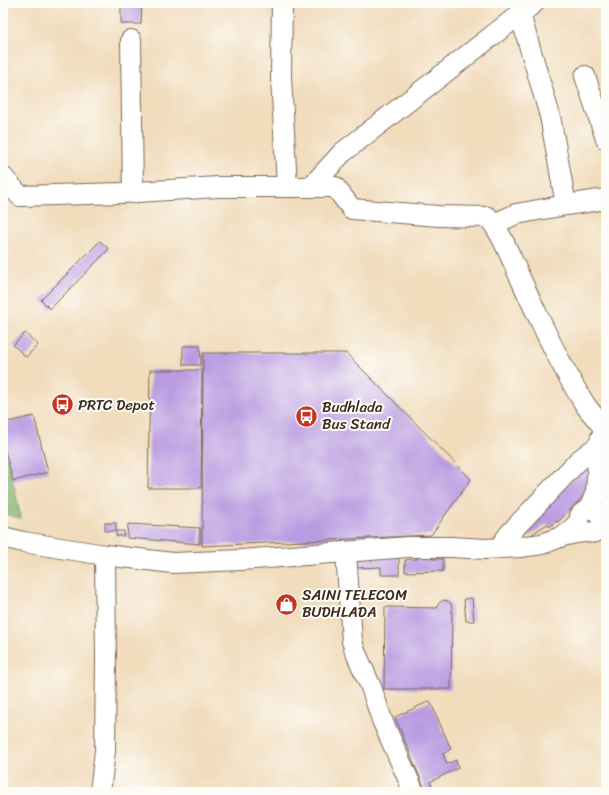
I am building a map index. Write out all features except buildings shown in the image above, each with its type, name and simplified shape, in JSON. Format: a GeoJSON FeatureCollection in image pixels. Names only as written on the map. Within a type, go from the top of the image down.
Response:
{"type":"FeatureCollection","features":[{"type":"Feature","properties":{"kind":"street"},"geometry":{"type":"LineString","coordinates":[[282,3],[281,77],[287,187]]}},
{"type":"Feature","properties":{"kind":"street"},"geometry":{"type":"LineString","coordinates":[[311,187],[342,153],[527,8],[550,116],[566,205]]}},
{"type":"Feature","properties":{"kind":"street"},"geometry":{"type":"LineString","coordinates":[[131,40],[133,193]]}},
{"type":"Feature","properties":{"kind":"street"},"geometry":{"type":"LineString","coordinates":[[585,76],[606,139]]}},
{"type":"Feature","properties":{"kind":"street"},"geometry":{"type":"LineString","coordinates":[[3,177],[20,196],[133,193],[218,187],[335,187],[352,208],[438,216],[488,217],[494,224],[565,369],[587,407],[603,429],[592,523],[542,544],[485,549],[408,547],[241,560],[173,563],[105,555],[23,542],[3,537]]}},
{"type":"Feature","properties":{"kind":"street"},"geometry":{"type":"LineString","coordinates":[[494,224],[516,214],[606,199]]}},
{"type":"Feature","properties":{"kind":"street"},"geometry":{"type":"LineString","coordinates":[[499,548],[510,533],[578,461],[603,429]]}},
{"type":"Feature","properties":{"kind":"street"},"geometry":{"type":"LineString","coordinates":[[346,552],[352,641],[371,687],[382,720],[414,792]]}},
{"type":"Feature","properties":{"kind":"street"},"geometry":{"type":"LineString","coordinates":[[100,792],[104,751],[106,665],[105,555]]}},
{"type":"Feature","properties":{"kind":"green space"},"geometry":{"type":"Polygon","coordinates":[[[3,443],[13,481],[21,519],[3,513],[3,443]]]}},
{"type":"Feature","properties":{"kind":"place","name":"PRTC Depot"},"geometry":{"type":"Point","coordinates":[63,405]}},
{"type":"Feature","properties":{"kind":"place","name":"Budhlada Bus Stand"},"geometry":{"type":"Point","coordinates":[306,416]}},
{"type":"Feature","properties":{"kind":"place","name":"SAINI TELECOM BUDHLADA"},"geometry":{"type":"Point","coordinates":[286,604]}}]}
